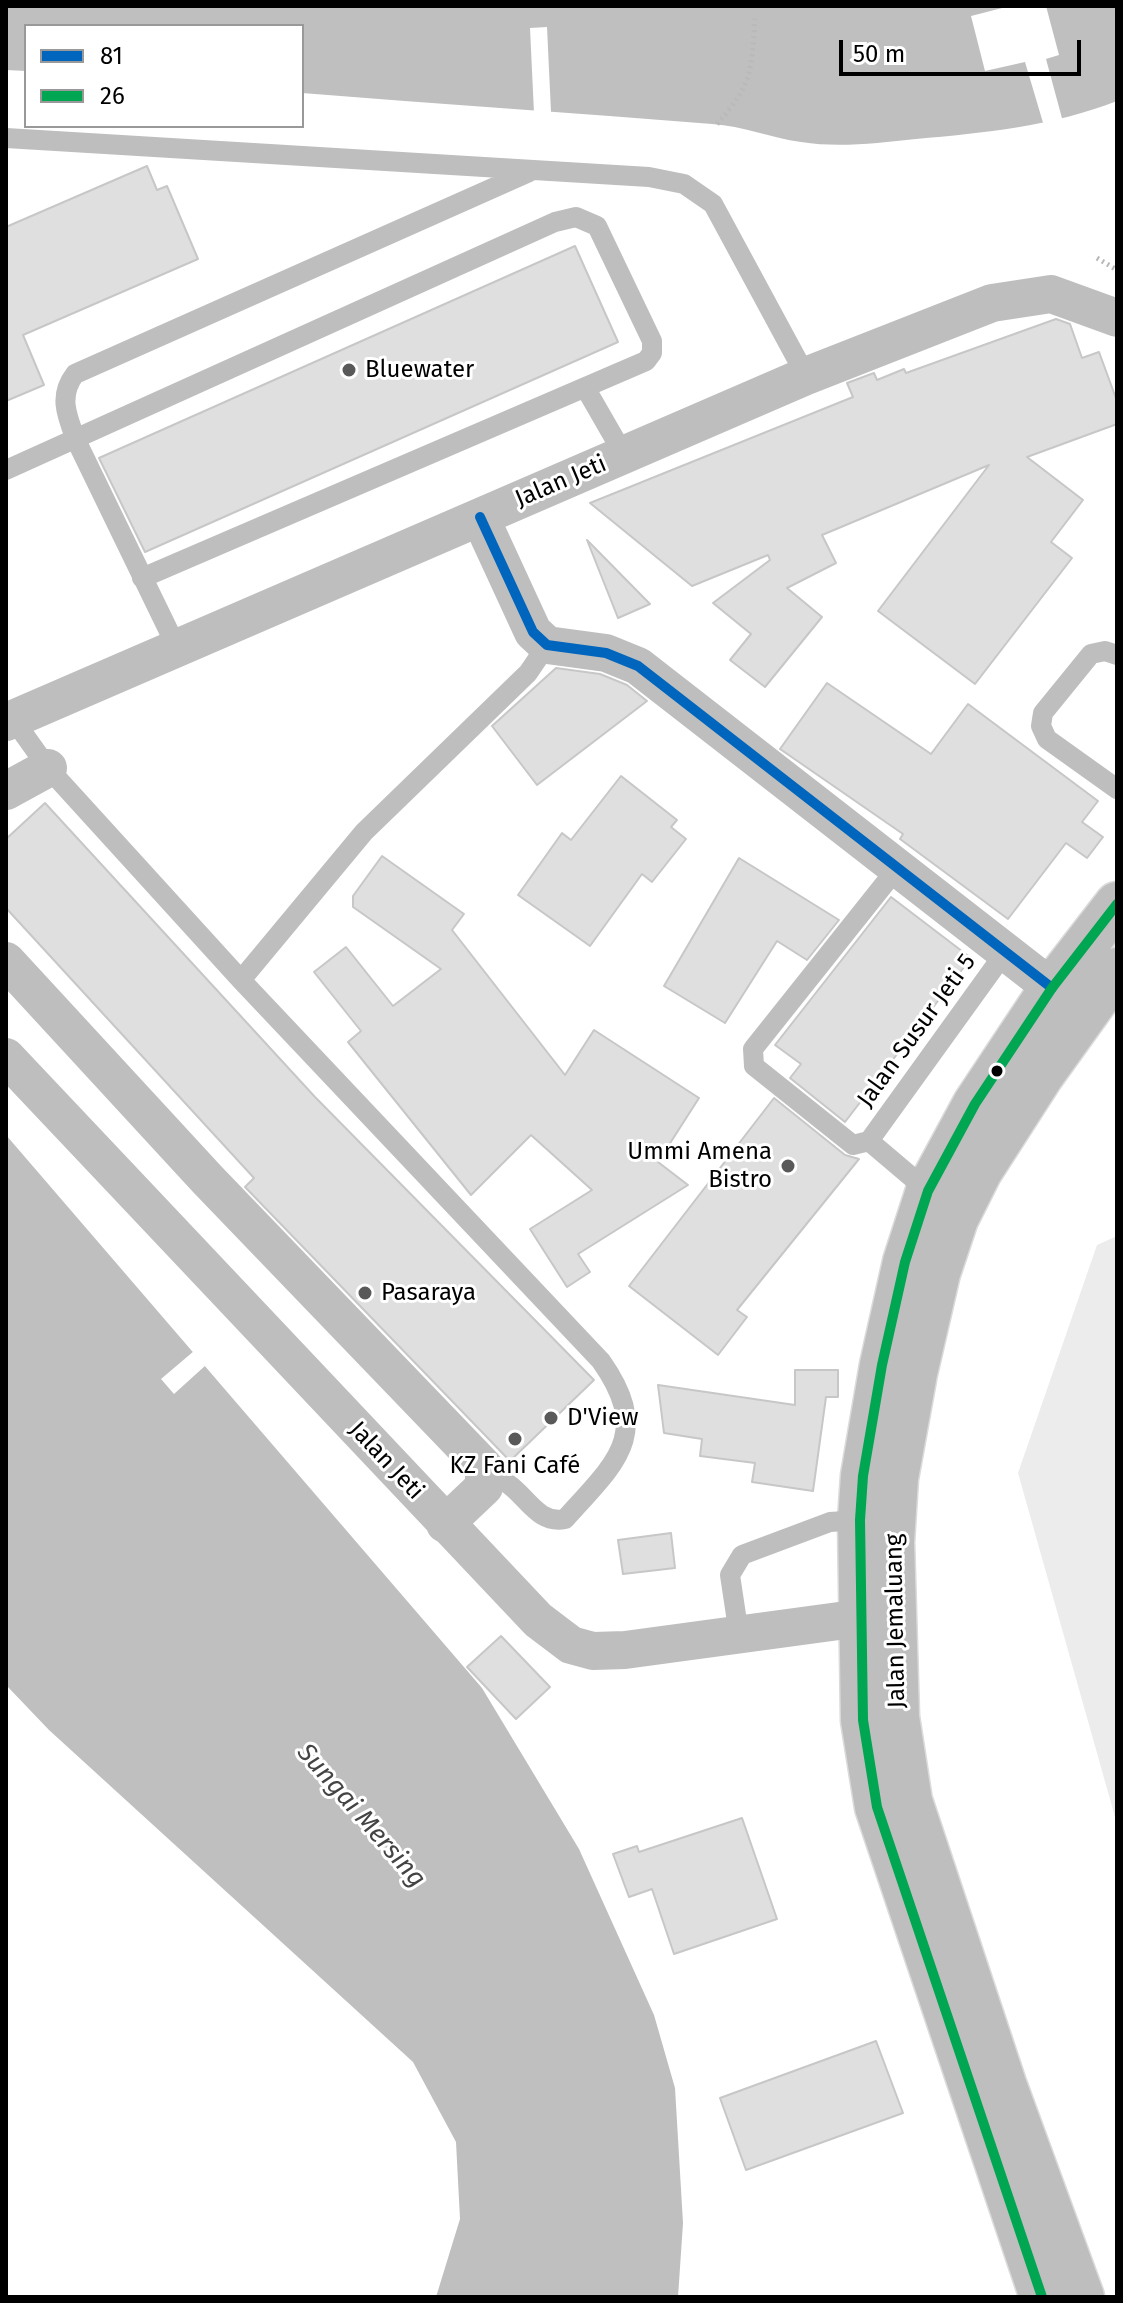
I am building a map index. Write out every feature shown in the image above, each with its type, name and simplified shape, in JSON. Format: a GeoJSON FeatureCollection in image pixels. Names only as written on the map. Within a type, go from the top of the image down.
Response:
{"type":"FeatureCollection","features":[{"type":"Feature","properties":{"kind":"highway","name":"Jalan Jemaluang"},"geometry":{"type":"LineString","coordinates":[[1042,2297],[877,1807],[863,1720],[860,1520],[863,1476],[882,1365],[905,1262],[928,1191],[975,1104],[1052,988],[1117,904]]}},
{"type":"Feature","properties":{"kind":"highway","name":"Jalan Jemaluang"},"geometry":{"type":"LineString","coordinates":[[1082,2297],[1004,2084],[910,1801],[897,1717],[892,1542],[896,1478],[915,1373],[938,1273],[956,1219],[980,1171],[1041,1076],[1117,970]]}},
{"type":"Feature","properties":{"kind":"street","name":"Jalan Jeti"},"geometry":{"type":"LineString","coordinates":[[10,720],[806,376],[992,303],[1051,294],[1117,318]]}},
{"type":"Feature","properties":{"kind":"street"},"geometry":{"type":"LineString","coordinates":[[1079,302],[1117,335]]}},
{"type":"Feature","properties":{"kind":"street"},"geometry":{"type":"LineString","coordinates":[[480,517],[533,632],[547,645],[606,653],[638,666],[1052,988]]}},
{"type":"Feature","properties":{"kind":"street"},"geometry":{"type":"LineString","coordinates":[[6,791],[48,768]]}},
{"type":"Feature","properties":{"kind":"street"},"geometry":{"type":"LineString","coordinates":[[6,961],[207,1179],[484,1467],[487,1477],[484,1487],[445,1524]]}},
{"type":"Feature","properties":{"kind":"street","name":"Jalan Jeti"},"geometry":{"type":"LineString","coordinates":[[6,1057],[445,1524],[538,1620],[571,1645],[593,1651],[625,1650],[861,1618]]}},
{"type":"Feature","properties":{"kind":"lane"},"geometry":{"type":"LineString","coordinates":[[6,138],[533,171],[684,184],[713,204],[806,376]]}},
{"type":"Feature","properties":{"kind":"lane"},"geometry":{"type":"LineString","coordinates":[[177,648],[76,440],[64,398],[66,385],[75,374],[533,171]]}},
{"type":"Feature","properties":{"kind":"lane"},"geometry":{"type":"LineString","coordinates":[[6,470],[555,222],[576,217],[597,226],[652,341],[652,353],[646,361],[142,578]]}},
{"type":"Feature","properties":{"kind":"lane"},"geometry":{"type":"LineString","coordinates":[[586,389],[624,455]]}},
{"type":"Feature","properties":{"kind":"lane"},"geometry":{"type":"LineString","coordinates":[[241,980],[364,832],[528,673],[547,645]]}},
{"type":"Feature","properties":{"kind":"lane"},"geometry":{"type":"LineString","coordinates":[[1117,655],[1105,651],[1091,654],[1043,713],[1041,726],[1047,739],[1117,789]]}},
{"type":"Feature","properties":{"kind":"lane"},"geometry":{"type":"LineString","coordinates":[[10,720],[48,768],[241,980],[601,1361],[616,1383],[627,1432],[622,1450],[565,1519],[553,1521],[542,1517],[509,1482],[487,1477]]}},
{"type":"Feature","properties":{"kind":"lane"},"geometry":{"type":"LineString","coordinates":[[898,867],[753,1049],[752,1057],[754,1066],[853,1145],[869,1141],[928,1191]]}},
{"type":"Feature","properties":{"kind":"lane","name":"Jalan Susur Jeti 5"},"geometry":{"type":"LineString","coordinates":[[869,1141],[1006,951]]}},
{"type":"Feature","properties":{"kind":"lane"},"geometry":{"type":"LineString","coordinates":[[739,1635],[730,1575],[742,1555],[830,1522],[860,1520]]}},
{"type":"Feature","properties":{"kind":"path"},"geometry":{"type":"LineString","coordinates":[[717,124],[741,98],[751,76],[755,19]]}},
{"type":"Feature","properties":{"kind":"path"},"geometry":{"type":"LineString","coordinates":[[1097,258],[1117,270]]}},
{"type":"Feature","properties":{"kind":"shaded area"},"geometry":{"type":"Polygon","coordinates":[[[1117,1236],[1117,1824],[1018,1473],[1097,1245],[1117,1236]]]}},
{"type":"Feature","properties":{"kind":"water"},"geometry":{"type":"Polygon","coordinates":[[[6,6],[1117,6],[1117,101],[1068,117],[993,131],[844,145],[815,144],[712,124],[304,93],[304,24],[24,24],[24,71],[6,70],[6,6]]]}},
{"type":"Feature","properties":{"kind":"water","name":"Sungai Mersing"},"geometry":{"type":"Polygon","coordinates":[[[6,1135],[482,1688],[579,1849],[654,2015],[675,2088],[683,2223],[678,2297],[436,2297],[460,2219],[456,2142],[413,2062],[49,1730],[6,1685],[6,1135]]]}},
{"type":"Feature","properties":{"kind":"pier"},"geometry":{"type":"Polygon","coordinates":[[[1010,6],[1046,6],[1059,55],[1046,59],[1063,122],[1044,126],[1025,62],[985,71],[971,16],[1010,6]]]}},
{"type":"Feature","properties":{"kind":"pier"},"geometry":{"type":"Polygon","coordinates":[[[547,27],[551,112],[534,113],[530,28],[547,27]]]}},
{"type":"Feature","properties":{"kind":"pier"},"geometry":{"type":"Polygon","coordinates":[[[194,1351],[206,1365],[174,1394],[161,1379],[194,1351]]]}},
{"type":"Feature","properties":{"kind":"building"},"geometry":{"type":"Polygon","coordinates":[[[147,166],[157,190],[167,186],[198,259],[23,335],[44,385],[6,401],[6,227],[147,166]]]}},
{"type":"Feature","properties":{"kind":"building"},"geometry":{"type":"Polygon","coordinates":[[[575,246],[618,342],[145,552],[99,458],[575,246]]]}},
{"type":"Feature","properties":{"kind":"building"},"geometry":{"type":"Polygon","coordinates":[[[1056,319],[1070,324],[1082,358],[1099,352],[1117,401],[1117,424],[1027,457],[1083,500],[1051,542],[1072,558],[975,684],[878,611],[989,465],[822,535],[836,563],[787,588],[822,617],[765,687],[730,660],[751,634],[713,603],[770,560],[768,555],[692,586],[590,503],[853,397],[847,383],[874,373],[877,380],[904,369],[906,373],[1056,319]]]}},
{"type":"Feature","properties":{"kind":"building"},"geometry":{"type":"Polygon","coordinates":[[[587,540],[650,604],[618,618],[587,540]]]}},
{"type":"Feature","properties":{"kind":"building"},"geometry":{"type":"Polygon","coordinates":[[[556,668],[600,674],[627,685],[647,701],[537,785],[492,726],[556,668]]]}},
{"type":"Feature","properties":{"kind":"building"},"geometry":{"type":"Polygon","coordinates":[[[827,683],[931,754],[968,704],[1098,801],[1082,822],[1103,837],[1087,858],[1066,843],[1008,919],[900,839],[903,834],[780,749],[827,683]]]}},
{"type":"Feature","properties":{"kind":"building"},"geometry":{"type":"Polygon","coordinates":[[[621,776],[677,820],[671,827],[686,839],[652,882],[642,874],[590,946],[518,895],[562,833],[571,840],[621,776]]]}},
{"type":"Feature","properties":{"kind":"building"},"geometry":{"type":"Polygon","coordinates":[[[45,803],[315,1097],[594,1380],[510,1461],[245,1187],[254,1178],[6,908],[6,839],[45,803]]]}},
{"type":"Feature","properties":{"kind":"building"},"geometry":{"type":"Polygon","coordinates":[[[382,856],[464,914],[452,930],[565,1075],[594,1030],[699,1098],[658,1162],[688,1185],[578,1254],[590,1272],[567,1287],[530,1229],[592,1190],[531,1135],[471,1195],[348,1042],[361,1031],[314,972],[346,947],[393,1006],[441,969],[353,907],[353,896],[382,856]]]}},
{"type":"Feature","properties":{"kind":"building"},"geometry":{"type":"Polygon","coordinates":[[[739,858],[839,920],[807,960],[777,941],[725,1023],[664,986],[739,858]]]}},
{"type":"Feature","properties":{"kind":"building"},"geometry":{"type":"Polygon","coordinates":[[[891,897],[971,958],[845,1122],[790,1078],[801,1064],[775,1045],[891,897]]]}},
{"type":"Feature","properties":{"kind":"building"},"geometry":{"type":"Polygon","coordinates":[[[774,1098],[845,1155],[859,1159],[737,1310],[747,1317],[718,1355],[629,1286],[774,1098]]]}},
{"type":"Feature","properties":{"kind":"building"},"geometry":{"type":"Polygon","coordinates":[[[795,1370],[838,1370],[838,1397],[826,1397],[813,1491],[752,1482],[755,1463],[700,1456],[702,1439],[664,1433],[658,1385],[795,1405],[795,1370]]]}},
{"type":"Feature","properties":{"kind":"building"},"geometry":{"type":"Polygon","coordinates":[[[671,1533],[675,1568],[623,1574],[618,1540],[671,1533]]]}},
{"type":"Feature","properties":{"kind":"building"},"geometry":{"type":"Polygon","coordinates":[[[501,1636],[550,1687],[516,1719],[467,1667],[501,1636]]]}},
{"type":"Feature","properties":{"kind":"building"},"geometry":{"type":"Polygon","coordinates":[[[742,1818],[777,1919],[674,1954],[652,1889],[629,1897],[613,1854],[637,1846],[639,1852],[742,1818]]]}},
{"type":"Feature","properties":{"kind":"building"},"geometry":{"type":"Polygon","coordinates":[[[876,2041],[903,2113],[746,2170],[720,2098],[876,2041]]]}},
{"type":"Feature","properties":{"kind":"transit line","name":"81"},"geometry":{"type":"LineString","coordinates":[[480,517],[533,632],[547,645],[606,653],[638,666],[1052,988]]}},
{"type":"Feature","properties":{"kind":"transit line","name":"26"},"geometry":{"type":"LineString","coordinates":[[1042,2297],[877,1807],[863,1720],[860,1520],[863,1476],[882,1365],[905,1262],[928,1191],[975,1104],[1052,988],[1117,904]]}},
{"type":"Feature","properties":{"kind":"place","name":"Bluewater"},"geometry":{"type":"Point","coordinates":[349,370]}},
{"type":"Feature","properties":{"kind":"place","name":"Ummi Amena Bistro"},"geometry":{"type":"Point","coordinates":[788,1166]}},
{"type":"Feature","properties":{"kind":"place","name":"Pasaraya"},"geometry":{"type":"Point","coordinates":[365,1293]}},
{"type":"Feature","properties":{"kind":"place","name":"D'View"},"geometry":{"type":"Point","coordinates":[551,1418]}},
{"type":"Feature","properties":{"kind":"place","name":"KZ Fani Café"},"geometry":{"type":"Point","coordinates":[515,1439]}}]}
